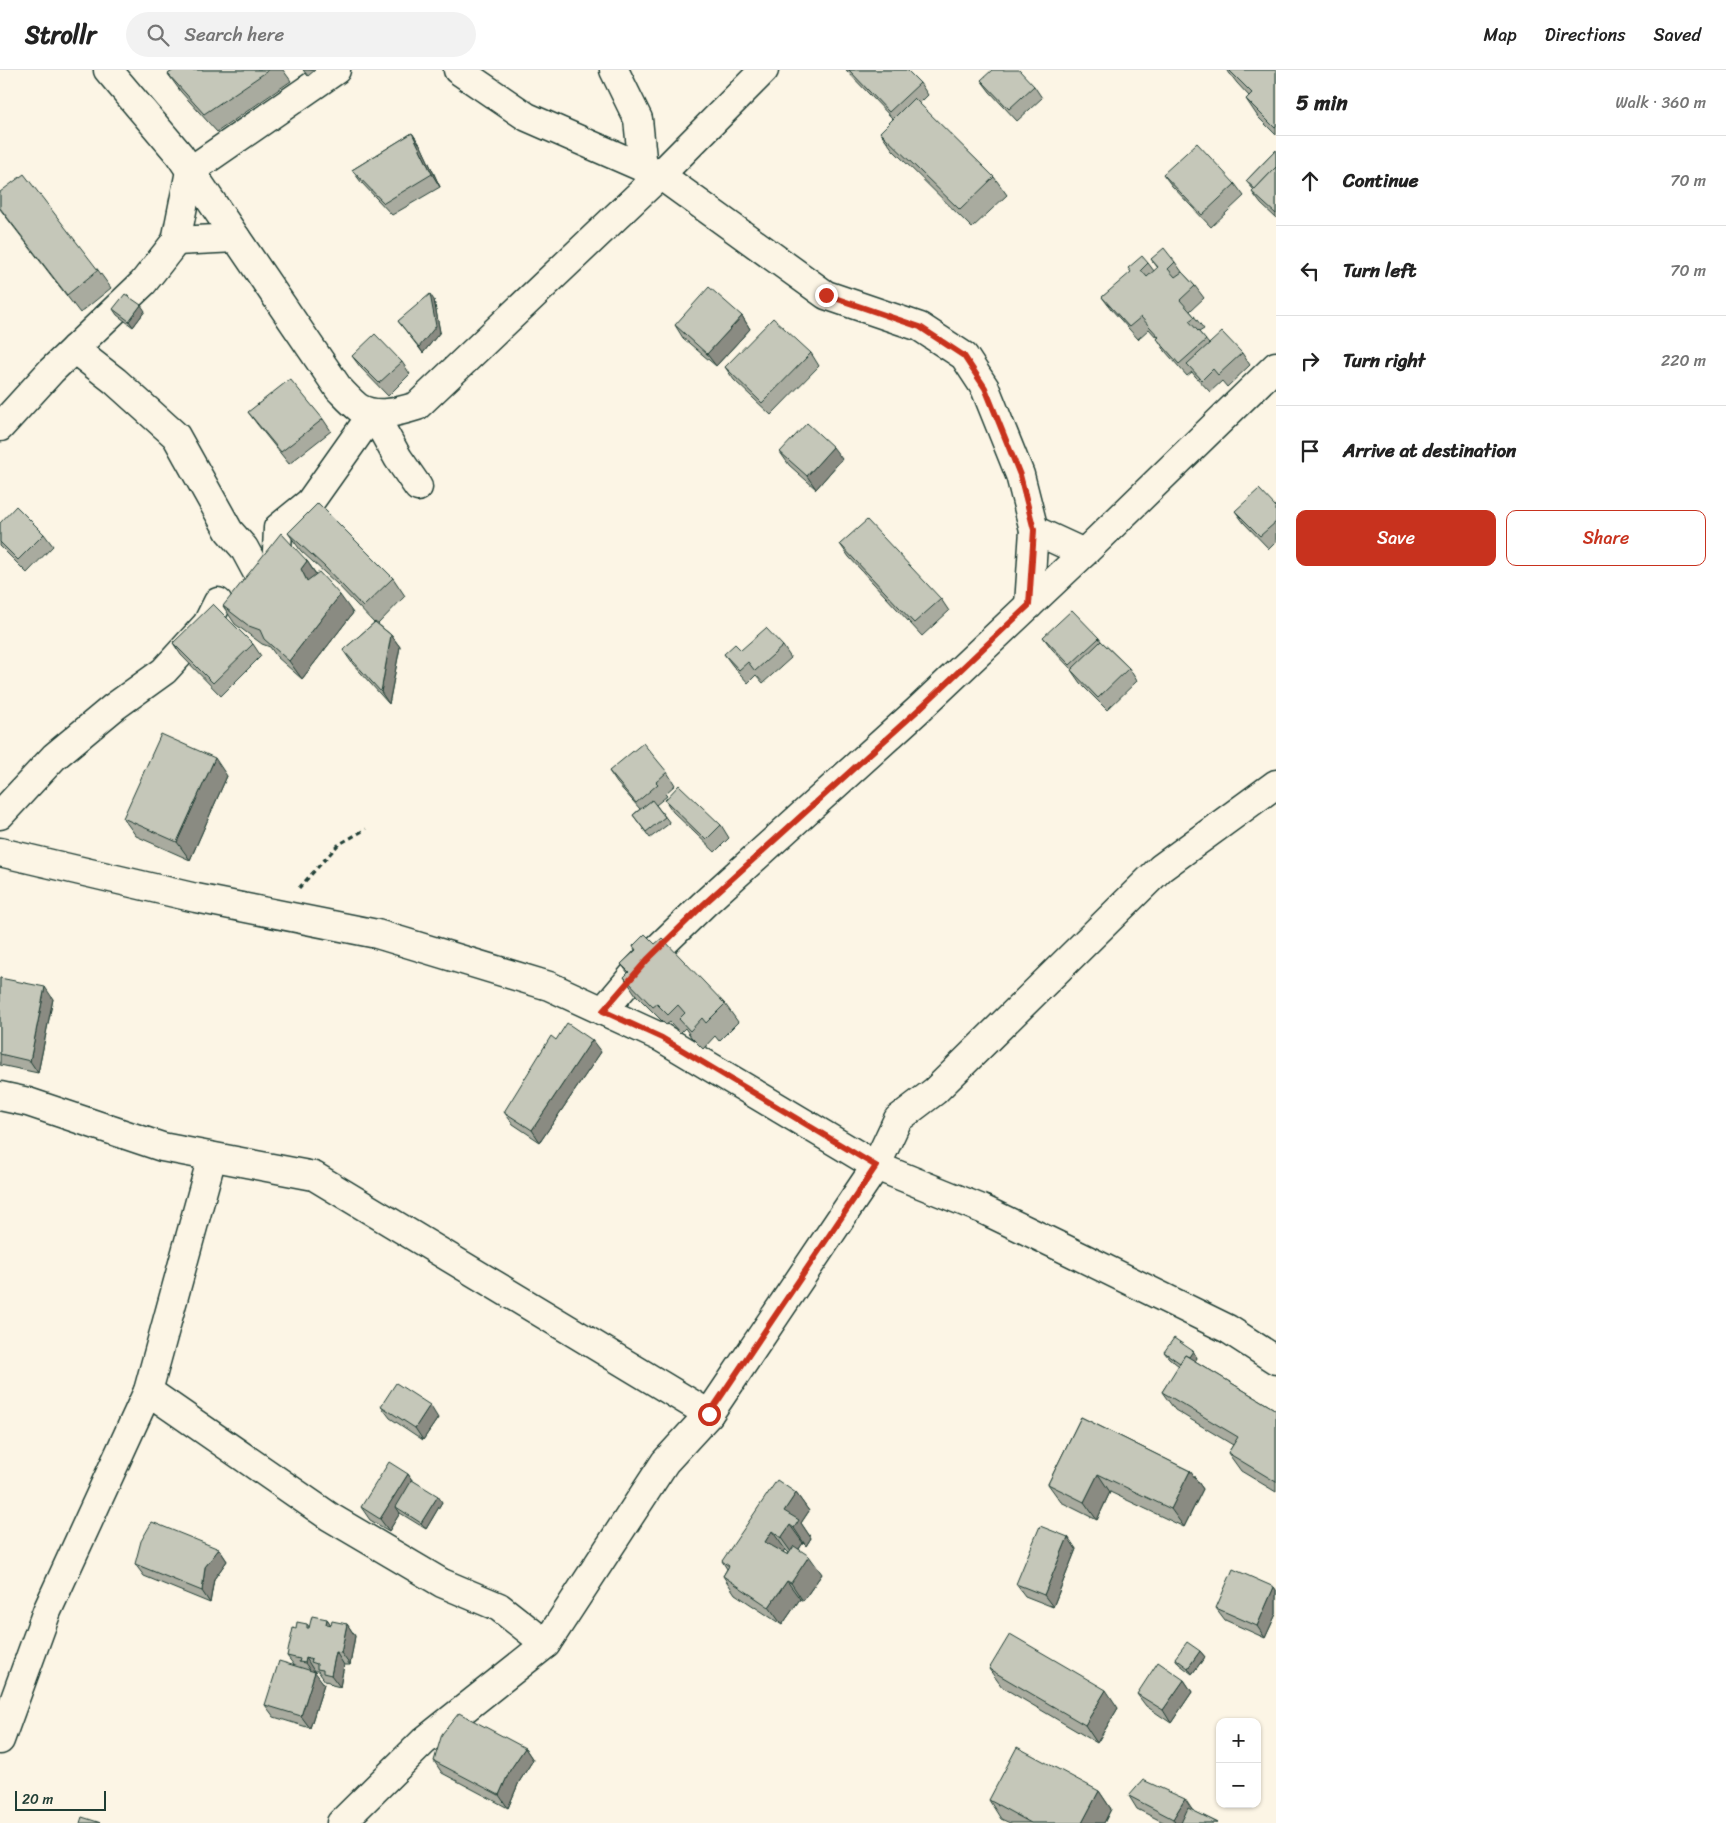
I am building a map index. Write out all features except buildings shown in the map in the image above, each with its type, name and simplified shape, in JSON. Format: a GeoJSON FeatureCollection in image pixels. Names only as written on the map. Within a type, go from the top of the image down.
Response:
{"type":"FeatureCollection","features":[{"type":"Feature","properties":{"kind":"street"},"geometry":{"type":"LineString","coordinates":[[108,70],[179,154],[339,389],[358,407],[373,413],[398,412],[417,406],[652,172],[764,70]]}},
{"type":"Feature","properties":{"kind":"street"},"geometry":{"type":"LineString","coordinates":[[0,427],[51,372],[143,283],[176,241],[190,171],[336,70]]}},
{"type":"Feature","properties":{"kind":"street"},"geometry":{"type":"LineString","coordinates":[[458,70],[526,118],[652,172],[826,295],[920,327],[964,356],[985,388],[1020,475],[1034,530],[1029,605]]}},
{"type":"Feature","properties":{"kind":"street"},"geometry":{"type":"LineString","coordinates":[[614,70],[638,119],[652,172]]}},
{"type":"Feature","properties":{"kind":"street"},"geometry":{"type":"LineString","coordinates":[[176,241],[236,238]]}},
{"type":"Feature","properties":{"kind":"street"},"geometry":{"type":"LineString","coordinates":[[74,349],[115,381],[176,436],[229,531],[244,548],[265,587]]}},
{"type":"Feature","properties":{"kind":"street"},"geometry":{"type":"LineString","coordinates":[[603,1011],[647,960],[704,904],[917,711],[1084,553],[1276,366]]}},
{"type":"Feature","properties":{"kind":"street"},"geometry":{"type":"LineString","coordinates":[[373,413],[398,458],[418,487]]}},
{"type":"Feature","properties":{"kind":"street"},"geometry":{"type":"LineString","coordinates":[[277,551],[278,528],[310,502],[373,413]]}},
{"type":"Feature","properties":{"kind":"street"},"geometry":{"type":"LineString","coordinates":[[1034,530],[1084,553]]}},
{"type":"Feature","properties":{"kind":"street"},"geometry":{"type":"LineString","coordinates":[[0,815],[54,757],[114,707],[164,671],[207,624],[218,602]]}},
{"type":"Feature","properties":{"kind":"street"},"geometry":{"type":"LineString","coordinates":[[341,1823],[424,1741],[546,1644],[665,1462],[709,1414],[876,1166],[898,1119],[935,1091],[1161,868],[1276,784]]}},
{"type":"Feature","properties":{"kind":"street"},"geometry":{"type":"LineString","coordinates":[[0,852],[196,898],[377,934],[549,986],[662,1038],[876,1166],[982,1209],[1048,1241],[1228,1329],[1276,1360]]}},
{"type":"Feature","properties":{"kind":"street"},"geometry":{"type":"LineString","coordinates":[[0,1096],[28,1102],[162,1147],[314,1176],[709,1414]]}},
{"type":"Feature","properties":{"kind":"street"},"geometry":{"type":"LineString","coordinates":[[0,1740],[47,1611],[148,1391],[212,1157]]}},
{"type":"Feature","properties":{"kind":"street"},"geometry":{"type":"LineString","coordinates":[[148,1391],[330,1518],[442,1583],[499,1607],[546,1644]]}},
{"type":"Feature","properties":{"kind":"path"},"geometry":{"type":"LineString","coordinates":[[274,913],[338,845],[366,828]]}},
{"type":"Feature","properties":{"kind":"route"},"geometry":{"type":"LineString","coordinates":[[709,1414],[876,1166],[662,1038],[603,1011],[647,960],[704,904],[917,711],[1029,605],[1034,530],[1020,475],[985,388],[964,356],[920,327],[826,295]]}}]}
